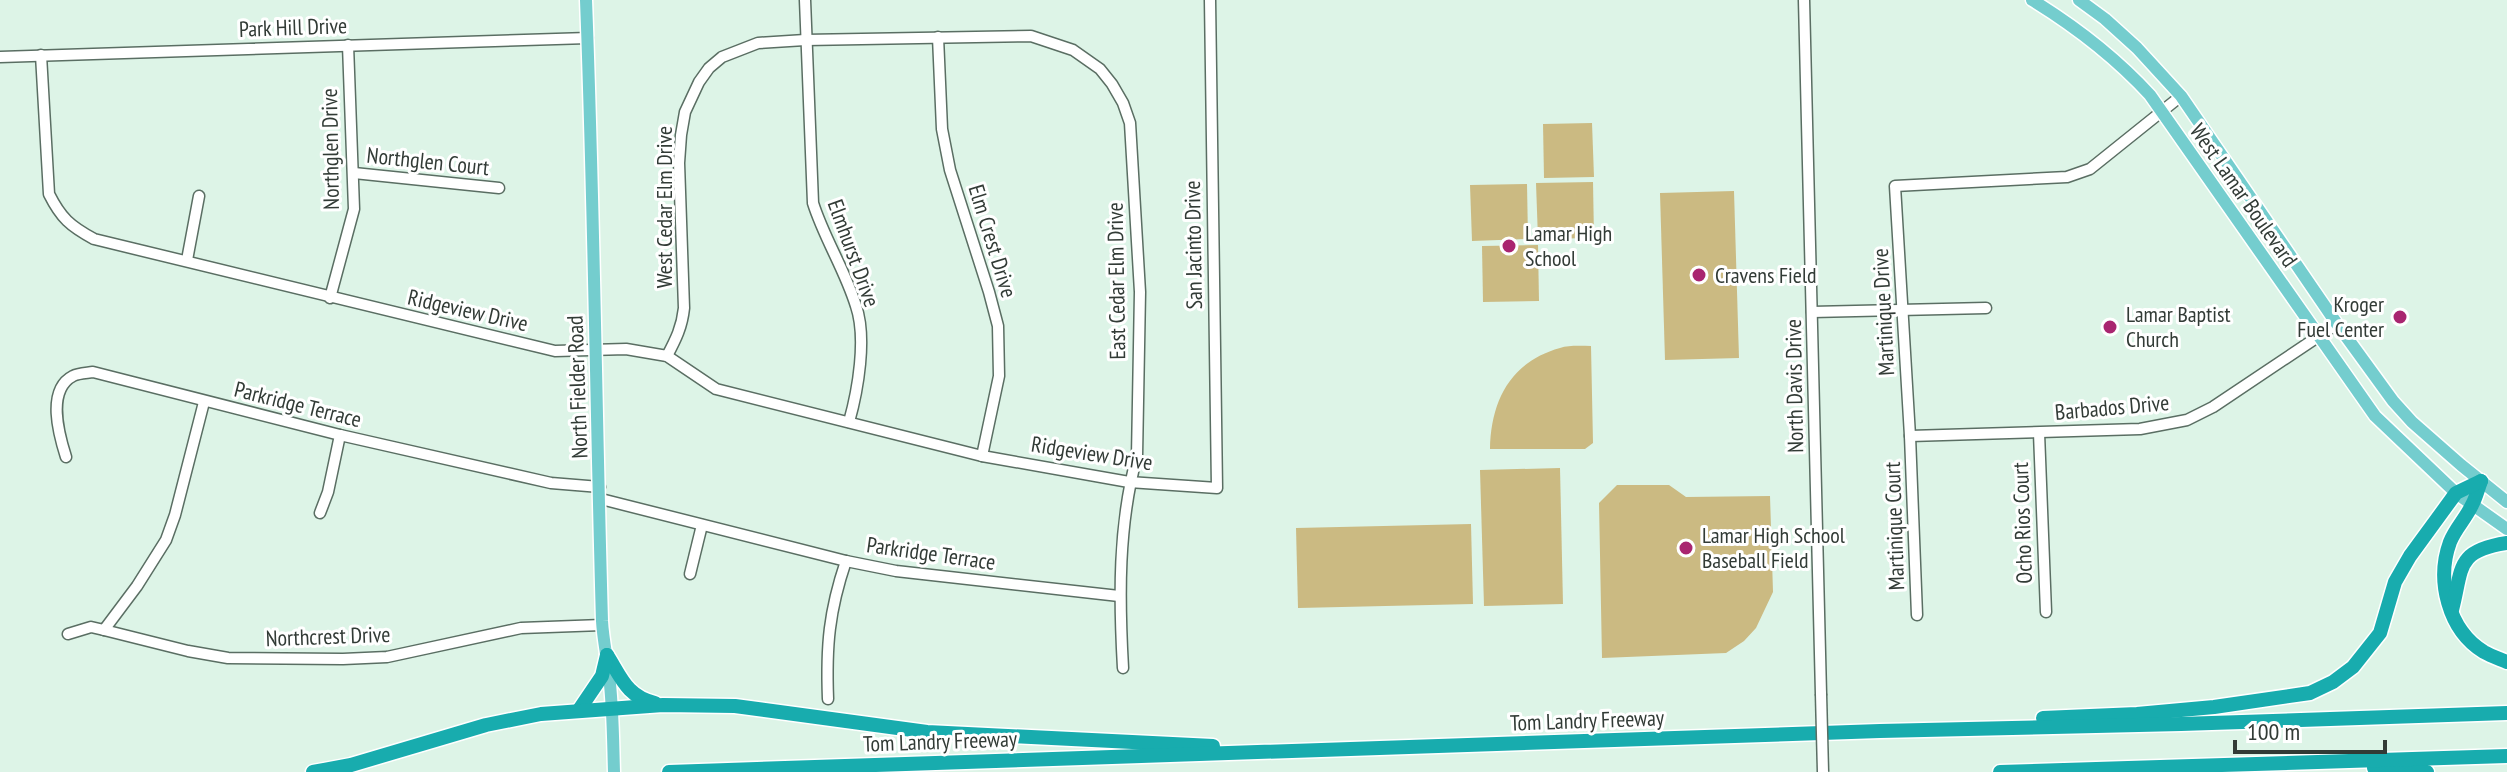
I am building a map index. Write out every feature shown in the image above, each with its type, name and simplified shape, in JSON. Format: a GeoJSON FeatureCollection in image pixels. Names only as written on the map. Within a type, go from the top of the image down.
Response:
{"type":"FeatureCollection","features":[{"type":"Feature","properties":{"kind":"highway"},"geometry":{"type":"LineString","coordinates":[[1880,731],[2214,707],[2310,693],[2333,682],[2353,667],[2380,633],[2395,582],[2410,556],[2456,493],[2481,481]]}},
{"type":"Feature","properties":{"kind":"highway"},"geometry":{"type":"LineString","coordinates":[[2481,481],[2473,504],[2451,539],[2444,560],[2443,580],[2451,614],[2464,633],[2483,651],[2507,662]]}},
{"type":"Feature","properties":{"kind":"highway"},"geometry":{"type":"LineString","coordinates":[[2451,614],[2464,562],[2482,549],[2507,543]]}},
{"type":"Feature","properties":{"kind":"highway"},"geometry":{"type":"LineString","coordinates":[[607,655],[624,684],[640,700],[663,705]]}},
{"type":"Feature","properties":{"kind":"highway"},"geometry":{"type":"LineString","coordinates":[[579,710],[602,676],[607,655]]}},
{"type":"Feature","properties":{"kind":"highway"},"geometry":{"type":"LineString","coordinates":[[313,772],[351,765],[486,725],[541,714],[663,705],[735,706],[927,732],[1329,751]]}},
{"type":"Feature","properties":{"kind":"highway","name":"Tom Landry Freeway"},"geometry":{"type":"LineString","coordinates":[[669,772],[2507,713]]}},
{"type":"Feature","properties":{"kind":"highway"},"geometry":{"type":"LineString","coordinates":[[2000,772],[2507,756]]}},
{"type":"Feature","properties":{"kind":"highway"},"geometry":{"type":"LineString","coordinates":[[2282,763],[2427,772]]}},
{"type":"Feature","properties":{"kind":"main road","name":"North Fielder Road"},"geometry":{"type":"LineString","coordinates":[[586,0],[602,625],[612,708],[614,772]]}},
{"type":"Feature","properties":{"kind":"main road","name":"West Lamar Boulevard"},"geometry":{"type":"LineString","coordinates":[[2032,0],[2074,26],[2132,75],[2162,111],[2375,416],[2456,493],[2507,529]]}},
{"type":"Feature","properties":{"kind":"main road","name":"West Lamar Boulevard"},"geometry":{"type":"LineString","coordinates":[[2079,0],[2137,48],[2181,96],[2337,324],[2403,411],[2507,502]]}},
{"type":"Feature","properties":{"kind":"street","name":"Elmhurst Drive"},"geometry":{"type":"LineString","coordinates":[[805,0],[813,203],[857,308],[861,351],[856,397],[849,422]]}},
{"type":"Feature","properties":{"kind":"street","name":"San Jacinto Drive"},"geometry":{"type":"LineString","coordinates":[[1210,0],[1217,488]]}},
{"type":"Feature","properties":{"kind":"street","name":"North Davis Drive"},"geometry":{"type":"LineString","coordinates":[[1804,0],[1823,772]]}},
{"type":"Feature","properties":{"kind":"street","name":"East Cedar Elm Drive"},"geometry":{"type":"LineString","coordinates":[[805,40],[1031,36],[1073,50],[1100,69],[1123,103],[1132,141],[1140,292],[1137,456],[1129,482],[1119,596],[1123,668]]}},
{"type":"Feature","properties":{"kind":"street","name":"Elm Crest Drive"},"geometry":{"type":"LineString","coordinates":[[938,37],[942,129],[950,170],[998,326],[999,376],[982,456]]}},
{"type":"Feature","properties":{"kind":"street","name":"Park Hill Drive"},"geometry":{"type":"LineString","coordinates":[[0,57],[588,38]]}},
{"type":"Feature","properties":{"kind":"street","name":"West Cedar Elm Drive"},"geometry":{"type":"LineString","coordinates":[[667,356],[683,322],[679,163],[685,112],[709,68],[722,57],[758,43],[805,40]]}},
{"type":"Feature","properties":{"kind":"street","name":"Northglen Drive"},"geometry":{"type":"LineString","coordinates":[[330,298],[354,209],[348,45]]}},
{"type":"Feature","properties":{"kind":"street","name":"Ridgeview Drive"},"geometry":{"type":"LineString","coordinates":[[41,55],[49,194],[59,214],[74,228],[94,239],[555,351],[626,349],[667,356],[716,389],[982,456],[1129,482],[1217,488]]}},
{"type":"Feature","properties":{"kind":"street"},"geometry":{"type":"LineString","coordinates":[[2162,111],[2181,96]]}},
{"type":"Feature","properties":{"kind":"street","name":"Martinique Drive"},"geometry":{"type":"LineString","coordinates":[[1910,436],[1895,186],[2067,177],[2090,169],[2162,111]]}},
{"type":"Feature","properties":{"kind":"street","name":"Northglen Court"},"geometry":{"type":"LineString","coordinates":[[354,173],[499,188]]}},
{"type":"Feature","properties":{"kind":"street"},"geometry":{"type":"LineString","coordinates":[[187,260],[199,196]]}},
{"type":"Feature","properties":{"kind":"street"},"geometry":{"type":"LineString","coordinates":[[1812,312],[1986,308]]}},
{"type":"Feature","properties":{"kind":"street","name":"Barbados Drive"},"geometry":{"type":"LineString","coordinates":[[1910,436],[2140,429],[2187,420],[2224,401],[2337,324]]}},
{"type":"Feature","properties":{"kind":"street","name":"Parkridge Terrace"},"geometry":{"type":"LineString","coordinates":[[66,457],[58,433],[57,405],[64,385],[75,374],[93,372],[340,435],[600,493],[702,525],[846,561],[896,571],[1119,596]]}},
{"type":"Feature","properties":{"kind":"street"},"geometry":{"type":"LineString","coordinates":[[68,634],[91,627],[104,630],[166,540],[204,402]]}},
{"type":"Feature","properties":{"kind":"street","name":"Ocho Rios Court"},"geometry":{"type":"LineString","coordinates":[[2039,433],[2046,612]]}},
{"type":"Feature","properties":{"kind":"street"},"geometry":{"type":"LineString","coordinates":[[320,513],[328,492],[340,435]]}},
{"type":"Feature","properties":{"kind":"street","name":"Martinique Court"},"geometry":{"type":"LineString","coordinates":[[1910,436],[1917,615]]}},
{"type":"Feature","properties":{"kind":"street"},"geometry":{"type":"LineString","coordinates":[[690,574],[702,525]]}},
{"type":"Feature","properties":{"kind":"street"},"geometry":{"type":"LineString","coordinates":[[828,699],[828,626],[846,561]]}},
{"type":"Feature","properties":{"kind":"street","name":"Northcrest Drive"},"geometry":{"type":"LineString","coordinates":[[104,630],[228,658],[343,659],[387,657],[521,628],[602,625]]}},
{"type":"Feature","properties":{"kind":"shaded area"},"geometry":{"type":"Polygon","coordinates":[[[1592,123],[1594,177],[1544,178],[1543,124],[1592,123]]]}},
{"type":"Feature","properties":{"kind":"shaded area"},"geometry":{"type":"Polygon","coordinates":[[[1593,182],[1594,238],[1538,239],[1536,183],[1593,182]]]}},
{"type":"Feature","properties":{"kind":"shaded area"},"geometry":{"type":"Polygon","coordinates":[[[1527,184],[1528,239],[1472,241],[1470,185],[1527,184]]]}},
{"type":"Feature","properties":{"kind":"shaded area","name":"Cravens Field"},"geometry":{"type":"Polygon","coordinates":[[[1734,191],[1739,358],[1665,360],[1660,193],[1734,191]]]}},
{"type":"Feature","properties":{"kind":"shaded area"},"geometry":{"type":"Polygon","coordinates":[[[1538,245],[1539,301],[1483,302],[1482,246],[1538,245]]]}},
{"type":"Feature","properties":{"kind":"shaded area"},"geometry":{"type":"Polygon","coordinates":[[[1571,346],[1591,346],[1593,443],[1585,449],[1490,449],[1499,400],[1516,373],[1543,354],[1571,346]]]}},
{"type":"Feature","properties":{"kind":"shaded area"},"geometry":{"type":"Polygon","coordinates":[[[1560,468],[1563,604],[1484,606],[1480,470],[1560,468]]]}},
{"type":"Feature","properties":{"kind":"shaded area","name":"Lamar High School Baseball Field"},"geometry":{"type":"Polygon","coordinates":[[[1617,485],[1669,485],[1686,497],[1770,496],[1773,592],[1756,628],[1744,641],[1726,653],[1602,658],[1599,503],[1617,485]]]}},
{"type":"Feature","properties":{"kind":"shaded area"},"geometry":{"type":"Polygon","coordinates":[[[1471,524],[1473,604],[1298,608],[1296,528],[1471,524]]]}},
{"type":"Feature","properties":{"kind":"place","name":"Lamar High School"},"geometry":{"type":"Point","coordinates":[1509,246]}},
{"type":"Feature","properties":{"kind":"place","name":"Cravens Field"},"geometry":{"type":"Point","coordinates":[1699,275]}},
{"type":"Feature","properties":{"kind":"place","name":"Kroger Fuel Center"},"geometry":{"type":"Point","coordinates":[2400,317]}},
{"type":"Feature","properties":{"kind":"place","name":"Lamar Baptist Church"},"geometry":{"type":"Point","coordinates":[2110,327]}},
{"type":"Feature","properties":{"kind":"place","name":"Lamar High School Baseball Field"},"geometry":{"type":"Point","coordinates":[1686,548]}}]}
